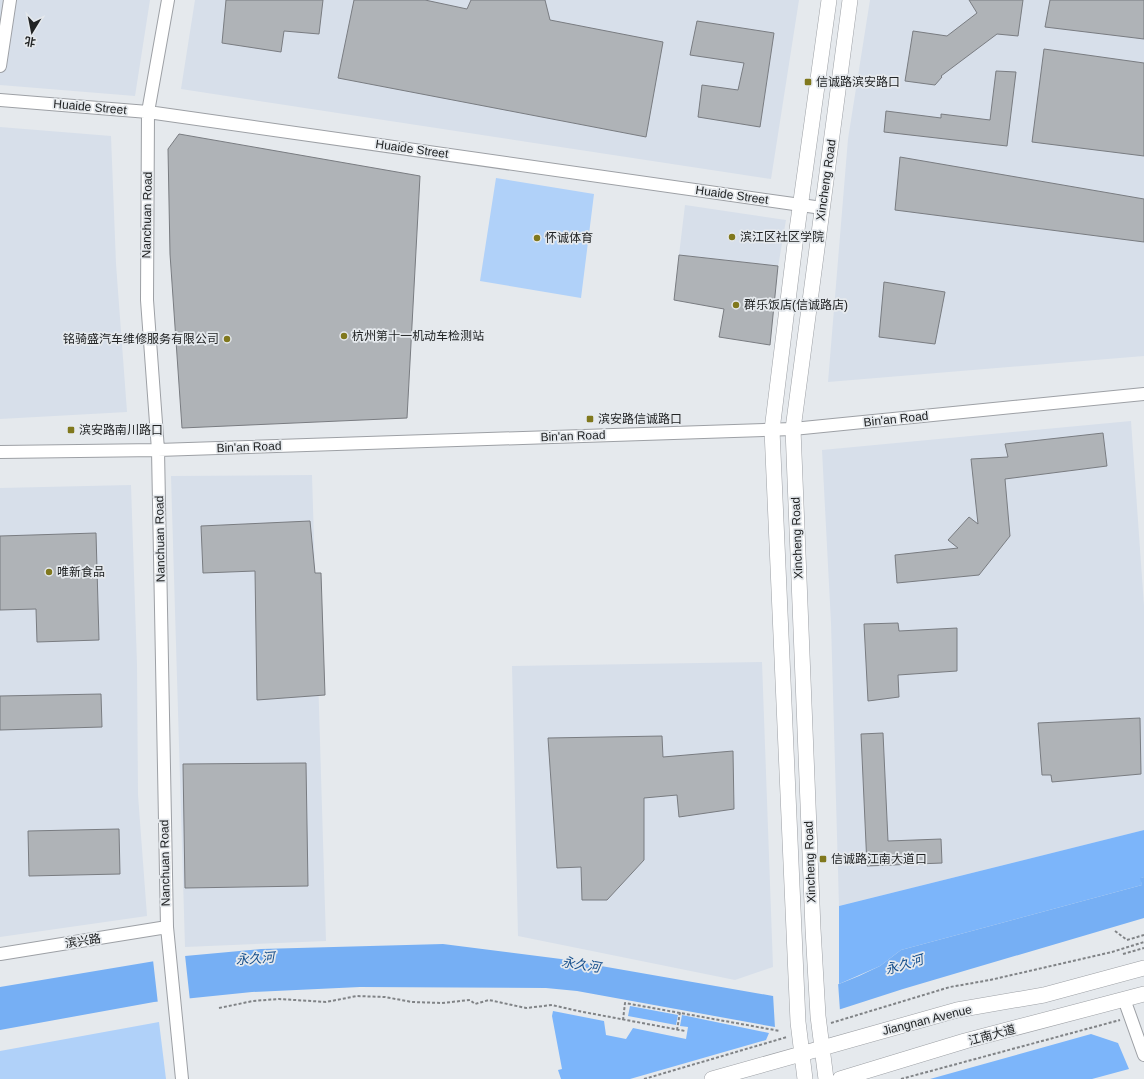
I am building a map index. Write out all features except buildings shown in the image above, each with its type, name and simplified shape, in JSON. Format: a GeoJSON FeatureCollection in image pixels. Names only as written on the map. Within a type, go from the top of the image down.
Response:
{"type":"FeatureCollection","features":[{"type":"Feature","properties":{"kind":"main road","name":"Xincheng Road"},"geometry":{"type":"LineString","coordinates":[[805,1079],[798,1022],[772,430],[829,0]]}},
{"type":"Feature","properties":{"kind":"main road","name":"Xincheng Road"},"geometry":{"type":"LineString","coordinates":[[826,1079],[818,1016],[813,929],[793,429],[850,0]]}},
{"type":"Feature","properties":{"kind":"main road","name":"Jiangnan Avenue"},"geometry":{"type":"LineString","coordinates":[[712,1079],[957,1010],[1044,995],[1144,968]]}},
{"type":"Feature","properties":{"kind":"main road","name":"江南大道"},"geometry":{"type":"LineString","coordinates":[[840,1079],[965,1041],[1144,994]]}},
{"type":"Feature","properties":{"kind":"street"},"geometry":{"type":"LineString","coordinates":[[0,66],[10,0]]}},
{"type":"Feature","properties":{"kind":"street","name":"Nanchuan Road"},"geometry":{"type":"LineString","coordinates":[[168,0],[148,112],[146,300],[158,450],[166,927],[182,1079]]}},
{"type":"Feature","properties":{"kind":"street","name":"Huaide Street"},"geometry":{"type":"LineString","coordinates":[[0,100],[148,112],[822,208]]}},
{"type":"Feature","properties":{"kind":"street","name":"Bin'an Road"},"geometry":{"type":"LineString","coordinates":[[0,452],[158,450],[793,429],[1144,394]]}},
{"type":"Feature","properties":{"kind":"street","name":"滨兴路"},"geometry":{"type":"LineString","coordinates":[[0,954],[166,927]]}},
{"type":"Feature","properties":{"kind":"street"},"geometry":{"type":"LineString","coordinates":[[1124,999],[1144,1055]]}},
{"type":"Feature","properties":{"kind":"path"},"geometry":{"type":"LineString","coordinates":[[1115,931],[1127,940],[1144,936]]}},
{"type":"Feature","properties":{"kind":"path"},"geometry":{"type":"LineString","coordinates":[[950,987],[990,980],[1112,952],[1144,942]]}},
{"type":"Feature","properties":{"kind":"path"},"geometry":{"type":"LineString","coordinates":[[1123,954],[1144,948]]}},
{"type":"Feature","properties":{"kind":"path"},"geometry":{"type":"LineString","coordinates":[[219,1008],[260,1000],[279,999],[326,1002],[364,996],[385,997],[412,1002],[442,1003],[470,1000],[475,1004],[488,1000],[526,1008],[552,1005],[685,1031]]}},
{"type":"Feature","properties":{"kind":"path"},"geometry":{"type":"LineString","coordinates":[[623,1020],[625,1003],[680,1012],[780,1032]]}},
{"type":"Feature","properties":{"kind":"path"},"geometry":{"type":"LineString","coordinates":[[677,1030],[680,1012]]}},
{"type":"Feature","properties":{"kind":"path"},"geometry":{"type":"LineString","coordinates":[[901,1079],[1131,1017]]}},
{"type":"Feature","properties":{"kind":"shaded area"},"geometry":{"type":"Polygon","coordinates":[[[0,0],[150,0],[135,96],[0,85],[0,0]]]}},
{"type":"Feature","properties":{"kind":"shaded area"},"geometry":{"type":"Polygon","coordinates":[[[195,0],[799,0],[771,179],[181,89],[195,0]]]}},
{"type":"Feature","properties":{"kind":"shaded area"},"geometry":{"type":"Polygon","coordinates":[[[870,0],[1144,0],[1144,356],[828,382],[848,139],[870,0]]]}},
{"type":"Feature","properties":{"kind":"shaded area"},"geometry":{"type":"Polygon","coordinates":[[[0,127],[111,136],[116,264],[127,412],[0,419],[0,127]]]}},
{"type":"Feature","properties":{"kind":"shaded area","name":"怀诚体育"},"geometry":{"type":"Polygon","coordinates":[[[496,178],[594,194],[581,298],[480,281],[496,178]]]}},
{"type":"Feature","properties":{"kind":"shaded area","name":"滨江区社区学院"},"geometry":{"type":"Polygon","coordinates":[[[685,205],[786,220],[778,267],[679,255],[685,205]]]}},
{"type":"Feature","properties":{"kind":"shaded area"},"geometry":{"type":"Polygon","coordinates":[[[1131,421],[1144,606],[1144,830],[839,906],[831,623],[822,450],[1131,421]]]}},
{"type":"Feature","properties":{"kind":"shaded area"},"geometry":{"type":"Polygon","coordinates":[[[312,475],[326,941],[185,947],[171,476],[312,475]]]}},
{"type":"Feature","properties":{"kind":"shaded area"},"geometry":{"type":"Polygon","coordinates":[[[131,485],[137,664],[138,795],[147,916],[0,937],[0,488],[131,485]]]}},
{"type":"Feature","properties":{"kind":"shaded area"},"geometry":{"type":"Polygon","coordinates":[[[762,662],[773,967],[735,980],[518,936],[512,666],[762,662]]]}},
{"type":"Feature","properties":{"kind":"shaded area"},"geometry":{"type":"Polygon","coordinates":[[[1144,830],[1144,877],[1141,878],[1142,885],[901,950],[880,966],[839,984],[839,906],[1144,830]]]}},
{"type":"Feature","properties":{"kind":"shaded area"},"geometry":{"type":"Polygon","coordinates":[[[630,1006],[678,1015],[676,1025],[628,1016],[630,1006]]]}},
{"type":"Feature","properties":{"kind":"shaded area"},"geometry":{"type":"Polygon","coordinates":[[[553,1011],[604,1021],[606,1035],[626,1039],[633,1028],[686,1039],[688,1027],[680,1026],[682,1015],[769,1033],[766,1040],[630,1079],[561,1079],[558,1070],[562,1069],[552,1016],[553,1011]]]}},
{"type":"Feature","properties":{"kind":"shaded area"},"geometry":{"type":"Polygon","coordinates":[[[159,1022],[166,1079],[0,1079],[0,1051],[159,1022]]]}},
{"type":"Feature","properties":{"kind":"shaded area"},"geometry":{"type":"Polygon","coordinates":[[[1091,1034],[1118,1043],[1129,1069],[1092,1079],[930,1079],[1091,1034]]]}},
{"type":"Feature","properties":{"kind":"water","name":"永久河"},"geometry":{"type":"Polygon","coordinates":[[[1144,877],[1144,918],[903,989],[841,1009],[775,1027],[577,991],[546,988],[360,987],[252,992],[154,1002],[0,1030],[0,987],[185,956],[261,949],[443,944],[561,959],[773,996],[839,984],[880,966],[901,950],[1142,885],[1140,878],[1144,877]]]}},
{"type":"Feature","properties":{"kind":"pier"},"geometry":{"type":"Polygon","coordinates":[[[185,955],[190,1001],[158,1004],[153,960],[185,955]]]}},
{"type":"Feature","properties":{"kind":"pier"},"geometry":{"type":"Polygon","coordinates":[[[838,982],[840,1011],[775,1028],[773,994],[838,982]]]}},
{"type":"Feature","properties":{"kind":"place","name":"信诚路滨安路口"},"geometry":{"type":"Point","coordinates":[808,82]}},
{"type":"Feature","properties":{"kind":"place","name":"滨江区社区学院"},"geometry":{"type":"Point","coordinates":[732,237]}},
{"type":"Feature","properties":{"kind":"place","name":"怀诚体育"},"geometry":{"type":"Point","coordinates":[537,238]}},
{"type":"Feature","properties":{"kind":"place","name":"群乐饭店(信诚路店)"},"geometry":{"type":"Point","coordinates":[736,305]}},
{"type":"Feature","properties":{"kind":"place","name":"杭州第十一机动车检测站"},"geometry":{"type":"Point","coordinates":[344,336]}},
{"type":"Feature","properties":{"kind":"place","name":"铭骑盛汽车维修服务有限公司"},"geometry":{"type":"Point","coordinates":[227,339]}},
{"type":"Feature","properties":{"kind":"place","name":"滨安路信诚路口"},"geometry":{"type":"Point","coordinates":[590,419]}},
{"type":"Feature","properties":{"kind":"place","name":"滨安路南川路口"},"geometry":{"type":"Point","coordinates":[71,430]}},
{"type":"Feature","properties":{"kind":"place","name":"唯新食品"},"geometry":{"type":"Point","coordinates":[49,572]}},
{"type":"Feature","properties":{"kind":"place","name":"信诚路江南大道口"},"geometry":{"type":"Point","coordinates":[823,859]}}]}
